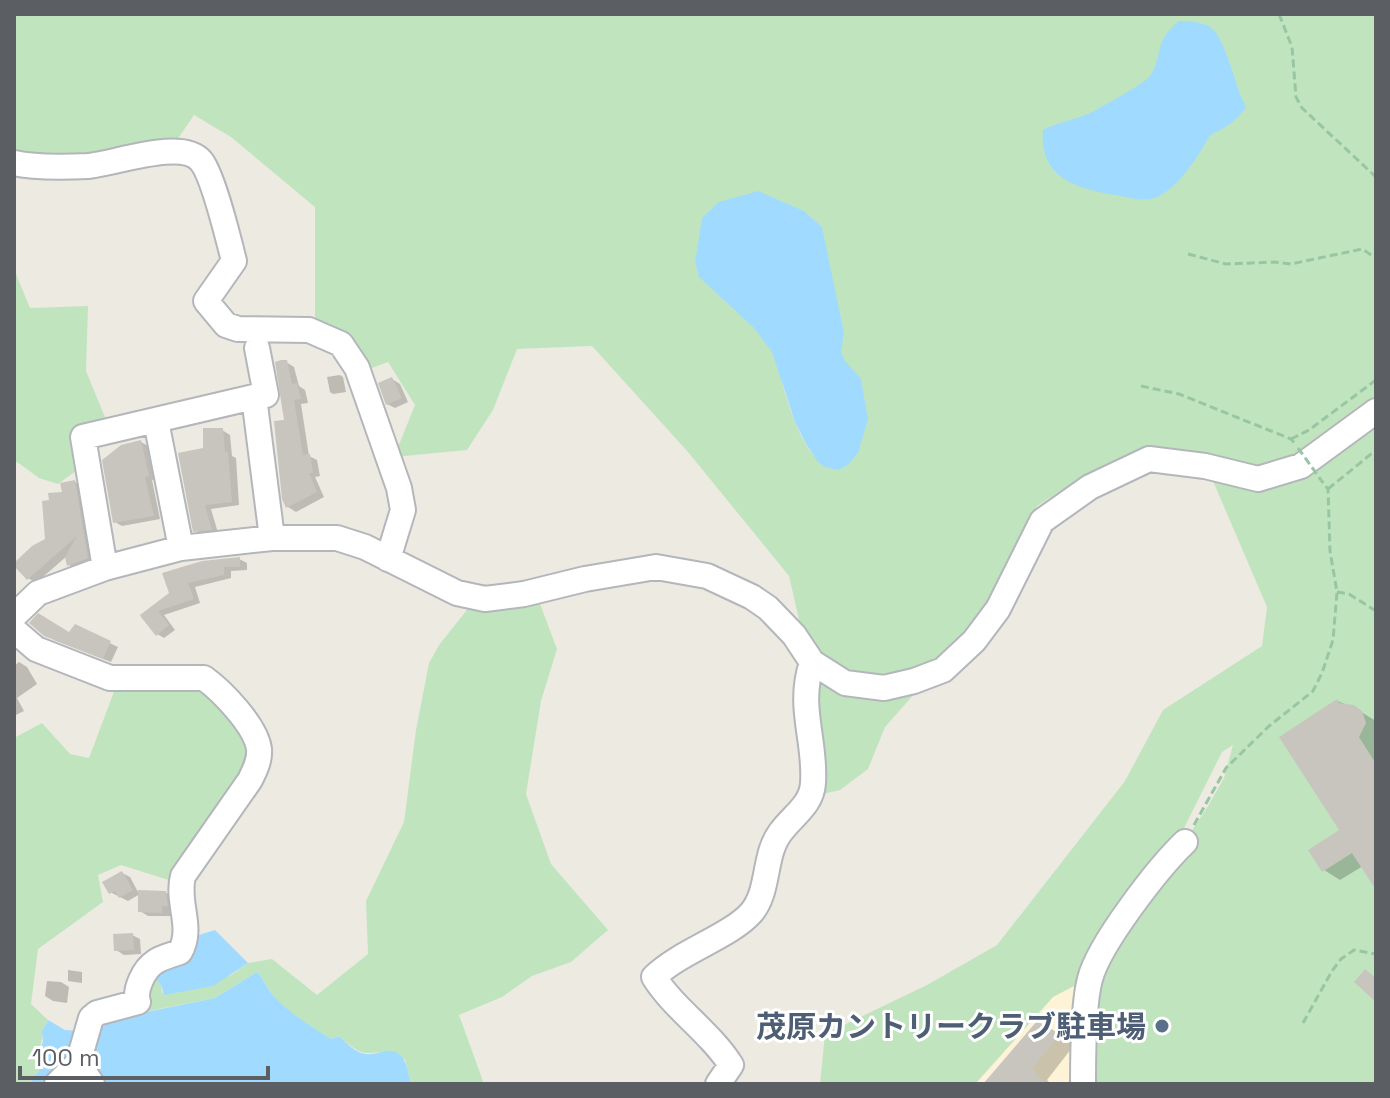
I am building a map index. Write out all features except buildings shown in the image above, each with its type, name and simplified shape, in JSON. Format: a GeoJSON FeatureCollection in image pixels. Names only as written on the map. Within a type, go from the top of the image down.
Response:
{"type":"FeatureCollection","features":[{"type":"Feature","properties":{"kind":"street"},"geometry":{"type":"LineString","coordinates":[[14,163],[89,166],[176,152],[193,155],[203,162],[234,261],[206,301],[226,325],[238,329],[309,330],[341,344],[357,368],[399,488],[403,510],[388,559]]}},
{"type":"Feature","properties":{"kind":"street"},"geometry":{"type":"LineString","coordinates":[[105,568],[83,437],[266,395],[257,348]]}},
{"type":"Feature","properties":{"kind":"street"},"geometry":{"type":"LineString","coordinates":[[254,397],[272,538]]}},
{"type":"Feature","properties":{"kind":"street"},"geometry":{"type":"LineString","coordinates":[[14,616],[38,593],[105,568],[181,548],[272,538],[337,538],[365,547],[457,593],[485,599],[656,567],[707,576],[768,608],[794,635],[812,662],[845,683],[884,688],[943,670],[974,641],[998,609],[1042,521],[1090,487],[1149,459],[1205,466],[1258,479],[1301,466],[1376,411]]}},
{"type":"Feature","properties":{"kind":"street"},"geometry":{"type":"LineString","coordinates":[[158,431],[181,548]]}},
{"type":"Feature","properties":{"kind":"street"},"geometry":{"type":"LineString","coordinates":[[14,630],[36,649],[110,678],[204,678],[227,698],[246,721],[259,745],[256,767],[250,780],[183,876],[180,889],[187,929],[186,941],[180,952],[154,962],[144,973],[136,996],[138,1002],[97,1013],[91,1018],[78,1063],[57,1084]]}},
{"type":"Feature","properties":{"kind":"street"},"geometry":{"type":"LineString","coordinates":[[718,1084],[731,1065],[706,1032],[664,993],[654,977],[665,966],[742,921],[759,900],[767,862],[778,834],[811,796],[814,768],[806,726],[805,699],[806,678],[812,662]]}},
{"type":"Feature","properties":{"kind":"street"},"geometry":{"type":"LineString","coordinates":[[1083,1084],[1089,981],[1099,954],[1170,857],[1185,842]]}},
{"type":"Feature","properties":{"kind":"street"},"geometry":{"type":"LineString","coordinates":[[78,1063],[92,1084]]}},
{"type":"Feature","properties":{"kind":"path"},"geometry":{"type":"LineString","coordinates":[[1279,14],[1292,47],[1296,97],[1302,108],[1355,154],[1376,177]]}},
{"type":"Feature","properties":{"kind":"path"},"geometry":{"type":"LineString","coordinates":[[1188,254],[1226,264],[1291,264],[1362,249],[1376,258]]}},
{"type":"Feature","properties":{"kind":"path"},"geometry":{"type":"LineString","coordinates":[[1291,439],[1309,430],[1376,380]]}},
{"type":"Feature","properties":{"kind":"path"},"geometry":{"type":"LineString","coordinates":[[1141,386],[1179,394],[1291,439],[1328,489],[1330,551],[1337,592],[1333,640],[1322,673],[1313,691],[1268,727],[1226,768],[1185,842]]}},
{"type":"Feature","properties":{"kind":"path"},"geometry":{"type":"LineString","coordinates":[[1328,489],[1376,450]]}},
{"type":"Feature","properties":{"kind":"path"},"geometry":{"type":"LineString","coordinates":[[1337,592],[1349,594],[1376,611]]}},
{"type":"Feature","properties":{"kind":"path"},"geometry":{"type":"LineString","coordinates":[[1303,1023],[1341,959],[1354,950],[1376,954]]}},
{"type":"Feature","properties":{"kind":"shaded area"},"geometry":{"type":"Polygon","coordinates":[[[1074,986],[1079,1019],[1079,1084],[976,1084],[1053,997],[1074,986]]]}},
{"type":"Feature","properties":{"kind":"green space"},"geometry":{"type":"Polygon","coordinates":[[[14,14],[1376,14],[1376,1084],[1096,1084],[1096,995],[1105,964],[1208,806],[1224,778],[1233,745],[1222,752],[1180,836],[1093,941],[1074,986],[1053,997],[975,1084],[820,1084],[825,1034],[927,985],[997,945],[1125,781],[1163,710],[1262,646],[1267,607],[1213,481],[1151,449],[1060,491],[1037,506],[994,604],[885,727],[868,769],[840,790],[818,795],[812,676],[789,576],[688,452],[592,346],[517,349],[493,410],[467,450],[394,457],[415,405],[388,362],[364,371],[315,325],[315,207],[231,137],[194,115],[177,140],[91,160],[14,157],[14,14]],[[781,380],[796,424],[812,453],[822,463],[834,468],[848,465],[781,380]]]}},
{"type":"Feature","properties":{"kind":"green space"},"geometry":{"type":"Polygon","coordinates":[[[14,269],[30,308],[88,306],[86,371],[107,422],[73,427],[80,468],[58,484],[39,478],[17,462],[14,464],[14,269]]]}},
{"type":"Feature","properties":{"kind":"green space"},"geometry":{"type":"Polygon","coordinates":[[[537,596],[557,649],[541,701],[526,794],[551,864],[608,930],[571,962],[532,976],[502,997],[459,1015],[484,1084],[411,1084],[405,1060],[392,1051],[369,1053],[354,1048],[339,1036],[331,1039],[285,1007],[257,972],[215,998],[149,1011],[144,1001],[151,974],[161,985],[162,993],[231,975],[248,963],[272,959],[317,995],[368,954],[366,901],[404,822],[416,730],[429,663],[439,645],[474,601],[537,596]]]}},
{"type":"Feature","properties":{"kind":"green space"},"geometry":{"type":"Polygon","coordinates":[[[118,681],[205,684],[255,748],[178,883],[121,865],[98,875],[103,902],[38,949],[31,1004],[48,1020],[38,1051],[43,1065],[29,1084],[14,1084],[14,738],[42,723],[70,754],[89,758],[118,681]]]}},
{"type":"Feature","properties":{"kind":"water"},"geometry":{"type":"Polygon","coordinates":[[[1179,21],[1202,24],[1216,33],[1246,107],[1230,124],[1210,135],[1181,178],[1167,192],[1154,198],[1138,199],[1102,192],[1064,179],[1047,160],[1043,130],[1090,113],[1150,76],[1165,35],[1179,21]]]}},
{"type":"Feature","properties":{"kind":"water"},"geometry":{"type":"Polygon","coordinates":[[[758,191],[804,211],[822,227],[844,333],[841,352],[861,379],[868,419],[858,453],[848,465],[838,470],[818,462],[806,444],[795,422],[772,352],[754,328],[699,277],[695,262],[702,218],[719,202],[758,191]]]}},
{"type":"Feature","properties":{"kind":"water"},"geometry":{"type":"Polygon","coordinates":[[[215,930],[248,963],[213,986],[164,995],[161,985],[151,974],[195,947],[199,935],[215,930]]]}},
{"type":"Feature","properties":{"kind":"water"},"geometry":{"type":"Polygon","coordinates":[[[257,972],[285,1007],[331,1039],[339,1036],[362,1053],[398,1053],[404,1061],[411,1084],[105,1084],[93,1060],[102,1021],[215,998],[257,972]]]}},
{"type":"Feature","properties":{"kind":"water"},"geometry":{"type":"Polygon","coordinates":[[[48,1020],[65,1030],[80,1031],[70,1059],[46,1084],[29,1084],[43,1065],[38,1054],[43,1042],[42,1031],[48,1020]]]}},
{"type":"Feature","properties":{"kind":"place","name":"茂原カントリークラブ駐車場"},"geometry":{"type":"Point","coordinates":[1162,1026]}}]}
